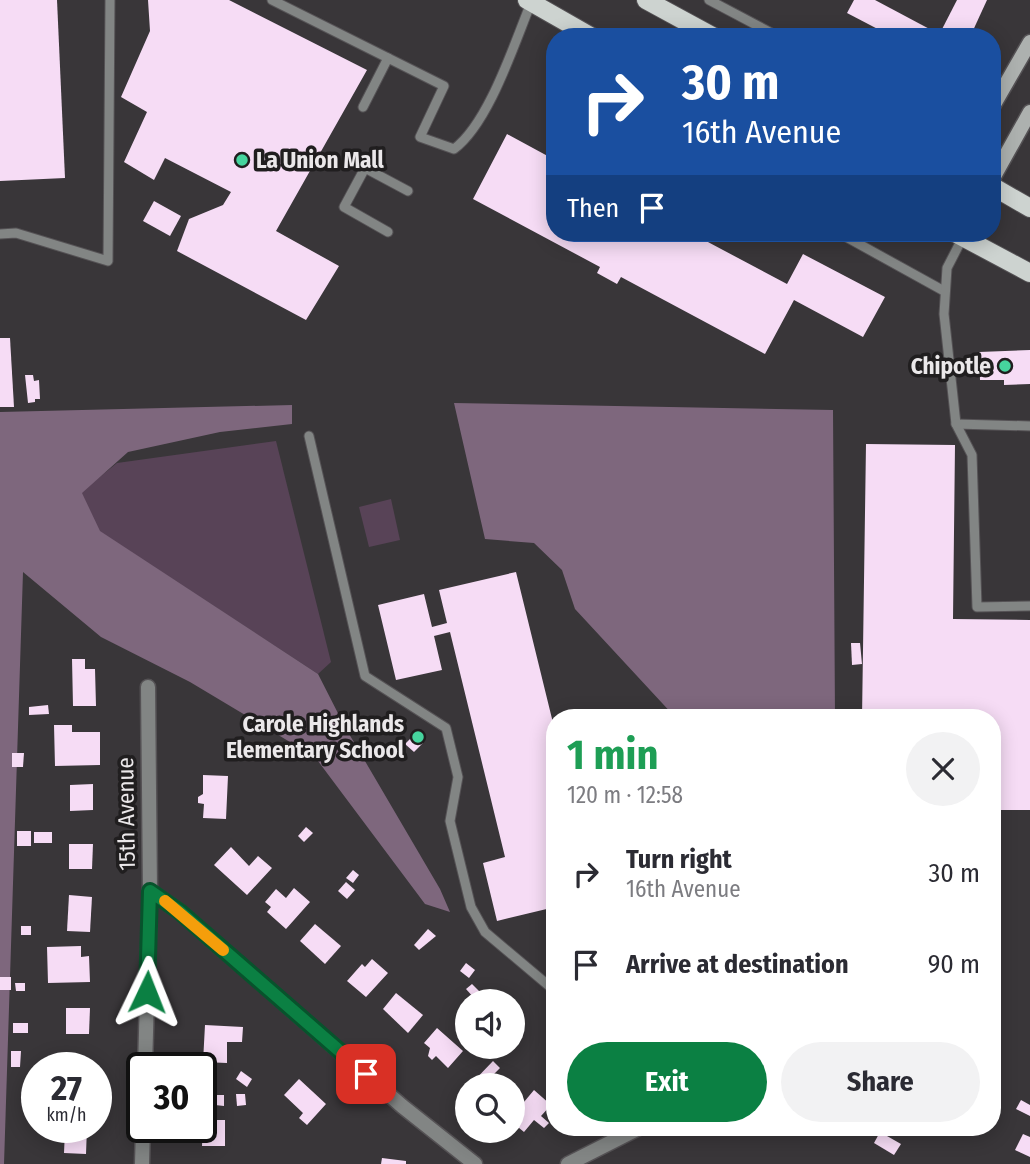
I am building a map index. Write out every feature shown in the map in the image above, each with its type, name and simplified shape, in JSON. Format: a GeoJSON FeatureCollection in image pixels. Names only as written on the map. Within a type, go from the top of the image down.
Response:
{"type":"FeatureCollection","features":[{"type":"Feature","properties":{"kind":"main road"},"geometry":{"type":"LineString","coordinates":[[646,0],[697,28]]}},
{"type":"Feature","properties":{"kind":"main road"},"geometry":{"type":"LineString","coordinates":[[529,1],[570,28]]}},
{"type":"Feature","properties":{"kind":"main road"},"geometry":{"type":"LineString","coordinates":[[1001,191],[1030,208]]}},
{"type":"Feature","properties":{"kind":"main road"},"geometry":{"type":"LineString","coordinates":[[975,242],[1030,273]]}},
{"type":"Feature","properties":{"kind":"street"},"geometry":{"type":"LineString","coordinates":[[1001,92],[1030,42]]}},
{"type":"Feature","properties":{"kind":"street"},"geometry":{"type":"LineString","coordinates":[[1001,164],[1030,112]]}},
{"type":"Feature","properties":{"kind":"street","name":"15th Avenue"},"geometry":{"type":"LineString","coordinates":[[145,1052],[150,891],[148,687]]}},
{"type":"Feature","properties":{"kind":"street"},"geometry":{"type":"LineString","coordinates":[[150,891],[180,912],[402,1106],[475,1164]]}},
{"type":"Feature","properties":{"kind":"street"},"geometry":{"type":"LineString","coordinates":[[568,1164],[623,1136]]}},
{"type":"Feature","properties":{"kind":"street"},"geometry":{"type":"LineString","coordinates":[[142,1164],[143,1143]]}},
{"type":"Feature","properties":{"kind":"lane"},"geometry":{"type":"LineString","coordinates":[[0,234],[16,233],[108,261],[110,0]]}},
{"type":"Feature","properties":{"kind":"lane"},"geometry":{"type":"LineString","coordinates":[[272,0],[444,86],[421,137],[454,149],[470,138],[503,72],[529,1]]}},
{"type":"Feature","properties":{"kind":"lane"},"geometry":{"type":"LineString","coordinates":[[709,0],[762,28]]}},
{"type":"Feature","properties":{"kind":"lane"},"geometry":{"type":"LineString","coordinates":[[363,107],[388,58]]}},
{"type":"Feature","properties":{"kind":"lane"},"geometry":{"type":"LineString","coordinates":[[388,232],[344,207],[365,168],[408,191]]}},
{"type":"Feature","properties":{"kind":"lane"},"geometry":{"type":"LineString","coordinates":[[856,242],[944,290]]}},
{"type":"Feature","properties":{"kind":"lane"},"geometry":{"type":"LineString","coordinates":[[958,242],[947,268],[944,290],[957,424],[972,456],[976,607],[1030,607]]}},
{"type":"Feature","properties":{"kind":"lane"},"geometry":{"type":"LineString","coordinates":[[957,424],[1030,426]]}},
{"type":"Feature","properties":{"kind":"lane"},"geometry":{"type":"LineString","coordinates":[[309,436],[365,677],[446,729],[458,777],[450,821],[471,907],[485,932],[546,983]]}},
{"type":"Feature","properties":{"kind":"shaded area"},"geometry":{"type":"Polygon","coordinates":[[[454,403],[833,410],[835,709],[668,709],[575,609],[562,570],[534,543],[485,539],[454,403]]]}},
{"type":"Feature","properties":{"kind":"shaded area"},"geometry":{"type":"Polygon","coordinates":[[[292,405],[292,424],[220,432],[128,452],[82,493],[100,531],[318,674],[345,727],[440,889],[450,912],[425,904],[315,757],[190,682],[101,637],[23,572],[4,1164],[0,1164],[0,412],[292,405]]]}},
{"type":"Feature","properties":{"kind":"shaded area"},"geometry":{"type":"Polygon","coordinates":[[[276,441],[331,662],[318,674],[99,531],[81,492],[117,463],[276,441]]]}},
{"type":"Feature","properties":{"kind":"shaded area"},"geometry":{"type":"Polygon","coordinates":[[[391,499],[400,540],[369,547],[359,507],[391,499]]]}},
{"type":"Feature","properties":{"kind":"building"},"geometry":{"type":"Polygon","coordinates":[[[0,0],[57,0],[65,178],[0,181],[0,0]]]}},
{"type":"Feature","properties":{"kind":"building","name":"La Union Mall"},"geometry":{"type":"Polygon","coordinates":[[[148,0],[229,0],[367,70],[276,231],[339,266],[306,320],[177,251],[189,219],[223,205],[231,192],[165,158],[154,180],[124,162],[147,112],[121,97],[150,31],[148,0]]]}},
{"type":"Feature","properties":{"kind":"building"},"geometry":{"type":"Polygon","coordinates":[[[854,0],[875,0],[928,28],[876,28],[847,13],[854,0]]]}},
{"type":"Feature","properties":{"kind":"building"},"geometry":{"type":"Polygon","coordinates":[[[957,0],[987,0],[974,28],[943,28],[957,0]]]}},
{"type":"Feature","properties":{"kind":"building"},"geometry":{"type":"Polygon","coordinates":[[[507,134],[546,155],[546,238],[473,199],[507,134]]]}},
{"type":"Feature","properties":{"kind":"building"},"geometry":{"type":"Polygon","coordinates":[[[154,201],[181,216],[170,236],[143,221],[154,201]]]}},
{"type":"Feature","properties":{"kind":"building"},"geometry":{"type":"Polygon","coordinates":[[[553,242],[708,242],[787,284],[803,254],[885,297],[863,337],[794,300],[765,354],[621,277],[617,284],[597,273],[600,267],[553,242]]]}},
{"type":"Feature","properties":{"kind":"building"},"geometry":{"type":"Polygon","coordinates":[[[0,338],[10,338],[14,407],[0,407],[0,338]]]}},
{"type":"Feature","properties":{"kind":"building","name":"Chipotle"},"geometry":{"type":"Polygon","coordinates":[[[1030,350],[1030,384],[1004,385],[1004,380],[980,380],[979,352],[1030,350]]]}},
{"type":"Feature","properties":{"kind":"building"},"geometry":{"type":"Polygon","coordinates":[[[25,375],[33,375],[34,381],[39,380],[40,399],[35,399],[35,402],[28,403],[25,375]]]}},
{"type":"Feature","properties":{"kind":"building"},"geometry":{"type":"Polygon","coordinates":[[[866,444],[955,445],[953,619],[1030,620],[1030,810],[1001,810],[1001,709],[862,709],[866,444]]]}},
{"type":"Feature","properties":{"kind":"building"},"geometry":{"type":"Polygon","coordinates":[[[516,572],[550,709],[546,709],[546,909],[497,921],[483,863],[505,857],[450,632],[434,636],[442,670],[396,680],[378,605],[424,594],[432,627],[447,623],[439,590],[516,572]]]}},
{"type":"Feature","properties":{"kind":"building"},"geometry":{"type":"Polygon","coordinates":[[[851,643],[860,643],[862,664],[852,665],[851,643]]]}},
{"type":"Feature","properties":{"kind":"building"},"geometry":{"type":"Polygon","coordinates":[[[72,659],[85,659],[85,669],[95,669],[96,706],[73,706],[72,659]]]}},
{"type":"Feature","properties":{"kind":"building"},"geometry":{"type":"Polygon","coordinates":[[[48,705],[49,714],[29,715],[29,707],[48,705]]]}},
{"type":"Feature","properties":{"kind":"building"},"geometry":{"type":"Polygon","coordinates":[[[54,725],[72,725],[72,732],[100,732],[100,765],[55,766],[54,725]]]}},
{"type":"Feature","properties":{"kind":"building"},"geometry":{"type":"Polygon","coordinates":[[[414,735],[423,743],[414,752],[405,744],[414,735]]]}},
{"type":"Feature","properties":{"kind":"building"},"geometry":{"type":"Polygon","coordinates":[[[12,753],[24,753],[23,767],[12,767],[12,753]]]}},
{"type":"Feature","properties":{"kind":"building"},"geometry":{"type":"Polygon","coordinates":[[[203,775],[228,776],[226,819],[203,818],[204,804],[198,803],[198,797],[203,794],[203,775]]]}},
{"type":"Feature","properties":{"kind":"building"},"geometry":{"type":"Polygon","coordinates":[[[93,784],[93,810],[70,811],[70,785],[93,784]]]}},
{"type":"Feature","properties":{"kind":"building"},"geometry":{"type":"Polygon","coordinates":[[[306,827],[313,833],[304,842],[298,836],[306,827]]]}},
{"type":"Feature","properties":{"kind":"building"},"geometry":{"type":"Polygon","coordinates":[[[17,831],[31,831],[31,846],[17,846],[17,831]]]}},
{"type":"Feature","properties":{"kind":"building"},"geometry":{"type":"Polygon","coordinates":[[[34,832],[52,832],[52,843],[34,843],[34,832]]]}},
{"type":"Feature","properties":{"kind":"building"},"geometry":{"type":"Polygon","coordinates":[[[69,844],[93,844],[92,869],[69,869],[69,844]]]}},
{"type":"Feature","properties":{"kind":"building"},"geometry":{"type":"Polygon","coordinates":[[[231,847],[249,866],[258,856],[272,868],[247,895],[214,865],[231,847]]]}},
{"type":"Feature","properties":{"kind":"building"},"geometry":{"type":"Polygon","coordinates":[[[353,870],[359,875],[353,883],[346,878],[353,870]]]}},
{"type":"Feature","properties":{"kind":"building"},"geometry":{"type":"Polygon","coordinates":[[[346,882],[355,890],[347,899],[338,891],[346,882]]]}},
{"type":"Feature","properties":{"kind":"building"},"geometry":{"type":"Polygon","coordinates":[[[294,888],[310,902],[286,929],[267,912],[271,907],[265,902],[276,889],[286,898],[294,888]]]}},
{"type":"Feature","properties":{"kind":"building"},"geometry":{"type":"Polygon","coordinates":[[[69,895],[92,897],[90,932],[67,931],[69,895]]]}},
{"type":"Feature","properties":{"kind":"building"},"geometry":{"type":"Polygon","coordinates":[[[315,924],[341,946],[325,964],[300,941],[315,924]]]}},
{"type":"Feature","properties":{"kind":"building"},"geometry":{"type":"Polygon","coordinates":[[[21,926],[31,926],[31,935],[21,935],[21,926]]]}},
{"type":"Feature","properties":{"kind":"building"},"geometry":{"type":"Polygon","coordinates":[[[428,929],[436,936],[419,950],[414,945],[428,929]]]}},
{"type":"Feature","properties":{"kind":"building"},"geometry":{"type":"Polygon","coordinates":[[[81,946],[81,957],[89,956],[90,982],[48,983],[47,947],[81,946]]]}},
{"type":"Feature","properties":{"kind":"building"},"geometry":{"type":"Polygon","coordinates":[[[372,959],[388,973],[366,997],[347,981],[362,964],[365,967],[372,959]]]}},
{"type":"Feature","properties":{"kind":"building"},"geometry":{"type":"Polygon","coordinates":[[[466,963],[475,970],[469,978],[460,971],[466,963]]]}},
{"type":"Feature","properties":{"kind":"building"},"geometry":{"type":"Polygon","coordinates":[[[0,977],[11,977],[11,990],[0,990],[0,977]]]}},
{"type":"Feature","properties":{"kind":"building"},"geometry":{"type":"Polygon","coordinates":[[[15,983],[25,983],[25,991],[16,991],[15,983]]]}},
{"type":"Feature","properties":{"kind":"building"},"geometry":{"type":"Polygon","coordinates":[[[396,993],[423,1015],[408,1033],[383,1009],[396,993]]]}},
{"type":"Feature","properties":{"kind":"building"},"geometry":{"type":"Polygon","coordinates":[[[66,1008],[90,1008],[89,1034],[66,1034],[66,1008]]]}},
{"type":"Feature","properties":{"kind":"building"},"geometry":{"type":"Polygon","coordinates":[[[13,1023],[28,1023],[28,1033],[13,1033],[13,1023]]]}},
{"type":"Feature","properties":{"kind":"building"},"geometry":{"type":"Polygon","coordinates":[[[205,1025],[243,1027],[242,1042],[227,1042],[227,1063],[217,1063],[217,1052],[204,1052],[205,1025]]]}},
{"type":"Feature","properties":{"kind":"building"},"geometry":{"type":"Polygon","coordinates":[[[437,1028],[455,1044],[456,1059],[448,1068],[436,1056],[432,1060],[428,1056],[430,1048],[424,1043],[437,1028]]]}},
{"type":"Feature","properties":{"kind":"building"},"geometry":{"type":"Polygon","coordinates":[[[11,1051],[21,1051],[20,1067],[11,1067],[11,1051]]]}},
{"type":"Feature","properties":{"kind":"building"},"geometry":{"type":"Polygon","coordinates":[[[493,1061],[500,1068],[495,1073],[482,1073],[493,1061]]]}},
{"type":"Feature","properties":{"kind":"building"},"geometry":{"type":"Polygon","coordinates":[[[241,1071],[252,1079],[247,1087],[236,1079],[241,1071]]]}},
{"type":"Feature","properties":{"kind":"building"},"geometry":{"type":"Polygon","coordinates":[[[299,1079],[326,1104],[307,1125],[299,1118],[303,1113],[284,1095],[299,1079]]]}},
{"type":"Feature","properties":{"kind":"building"},"geometry":{"type":"Polygon","coordinates":[[[534,1090],[546,1101],[546,1110],[541,1116],[546,1120],[546,1126],[544,1128],[534,1120],[525,1131],[525,1101],[534,1090]]]}},
{"type":"Feature","properties":{"kind":"building"},"geometry":{"type":"Polygon","coordinates":[[[236,1094],[245,1094],[246,1105],[237,1106],[236,1094]]]}},
{"type":"Feature","properties":{"kind":"building"},"geometry":{"type":"Polygon","coordinates":[[[217,1095],[224,1095],[224,1106],[217,1105],[217,1095]]]}},
{"type":"Feature","properties":{"kind":"building"},"geometry":{"type":"Polygon","coordinates":[[[1021,1100],[1030,1105],[1030,1116],[1016,1109],[1021,1100]]]}},
{"type":"Feature","properties":{"kind":"building"},"geometry":{"type":"Polygon","coordinates":[[[217,1120],[225,1120],[225,1146],[202,1146],[202,1143],[217,1143],[217,1120]]]}},
{"type":"Feature","properties":{"kind":"building"},"geometry":{"type":"Polygon","coordinates":[[[1023,1134],[1030,1137],[1030,1157],[1015,1150],[1023,1134]]]}},
{"type":"Feature","properties":{"kind":"building"},"geometry":{"type":"Polygon","coordinates":[[[878,1136],[887,1136],[901,1144],[894,1155],[874,1143],[878,1136]]]}},
{"type":"Feature","properties":{"kind":"building"},"geometry":{"type":"Polygon","coordinates":[[[64,1143],[86,1143],[86,1154],[64,1153],[64,1143]]]}},
{"type":"Feature","properties":{"kind":"building"},"geometry":{"type":"Polygon","coordinates":[[[382,1158],[406,1161],[406,1164],[381,1164],[382,1158]]]}},
{"type":"Feature","properties":{"kind":"slow traffic"},"geometry":{"type":"LineString","coordinates":[[165,901],[223,950]]}},
{"type":"Feature","properties":{"kind":"place","name":"La Union Mall"},"geometry":{"type":"Point","coordinates":[242,160]}},
{"type":"Feature","properties":{"kind":"place","name":"Chipotle"},"geometry":{"type":"Point","coordinates":[1005,366]}},
{"type":"Feature","properties":{"kind":"place","name":"Carole Highlands Elementary School"},"geometry":{"type":"Point","coordinates":[418,737]}},
{"type":"Feature","properties":{"kind":"route"},"geometry":{"type":"LineString","coordinates":[[147,992],[150,891],[180,912],[366,1074]]}}]}
